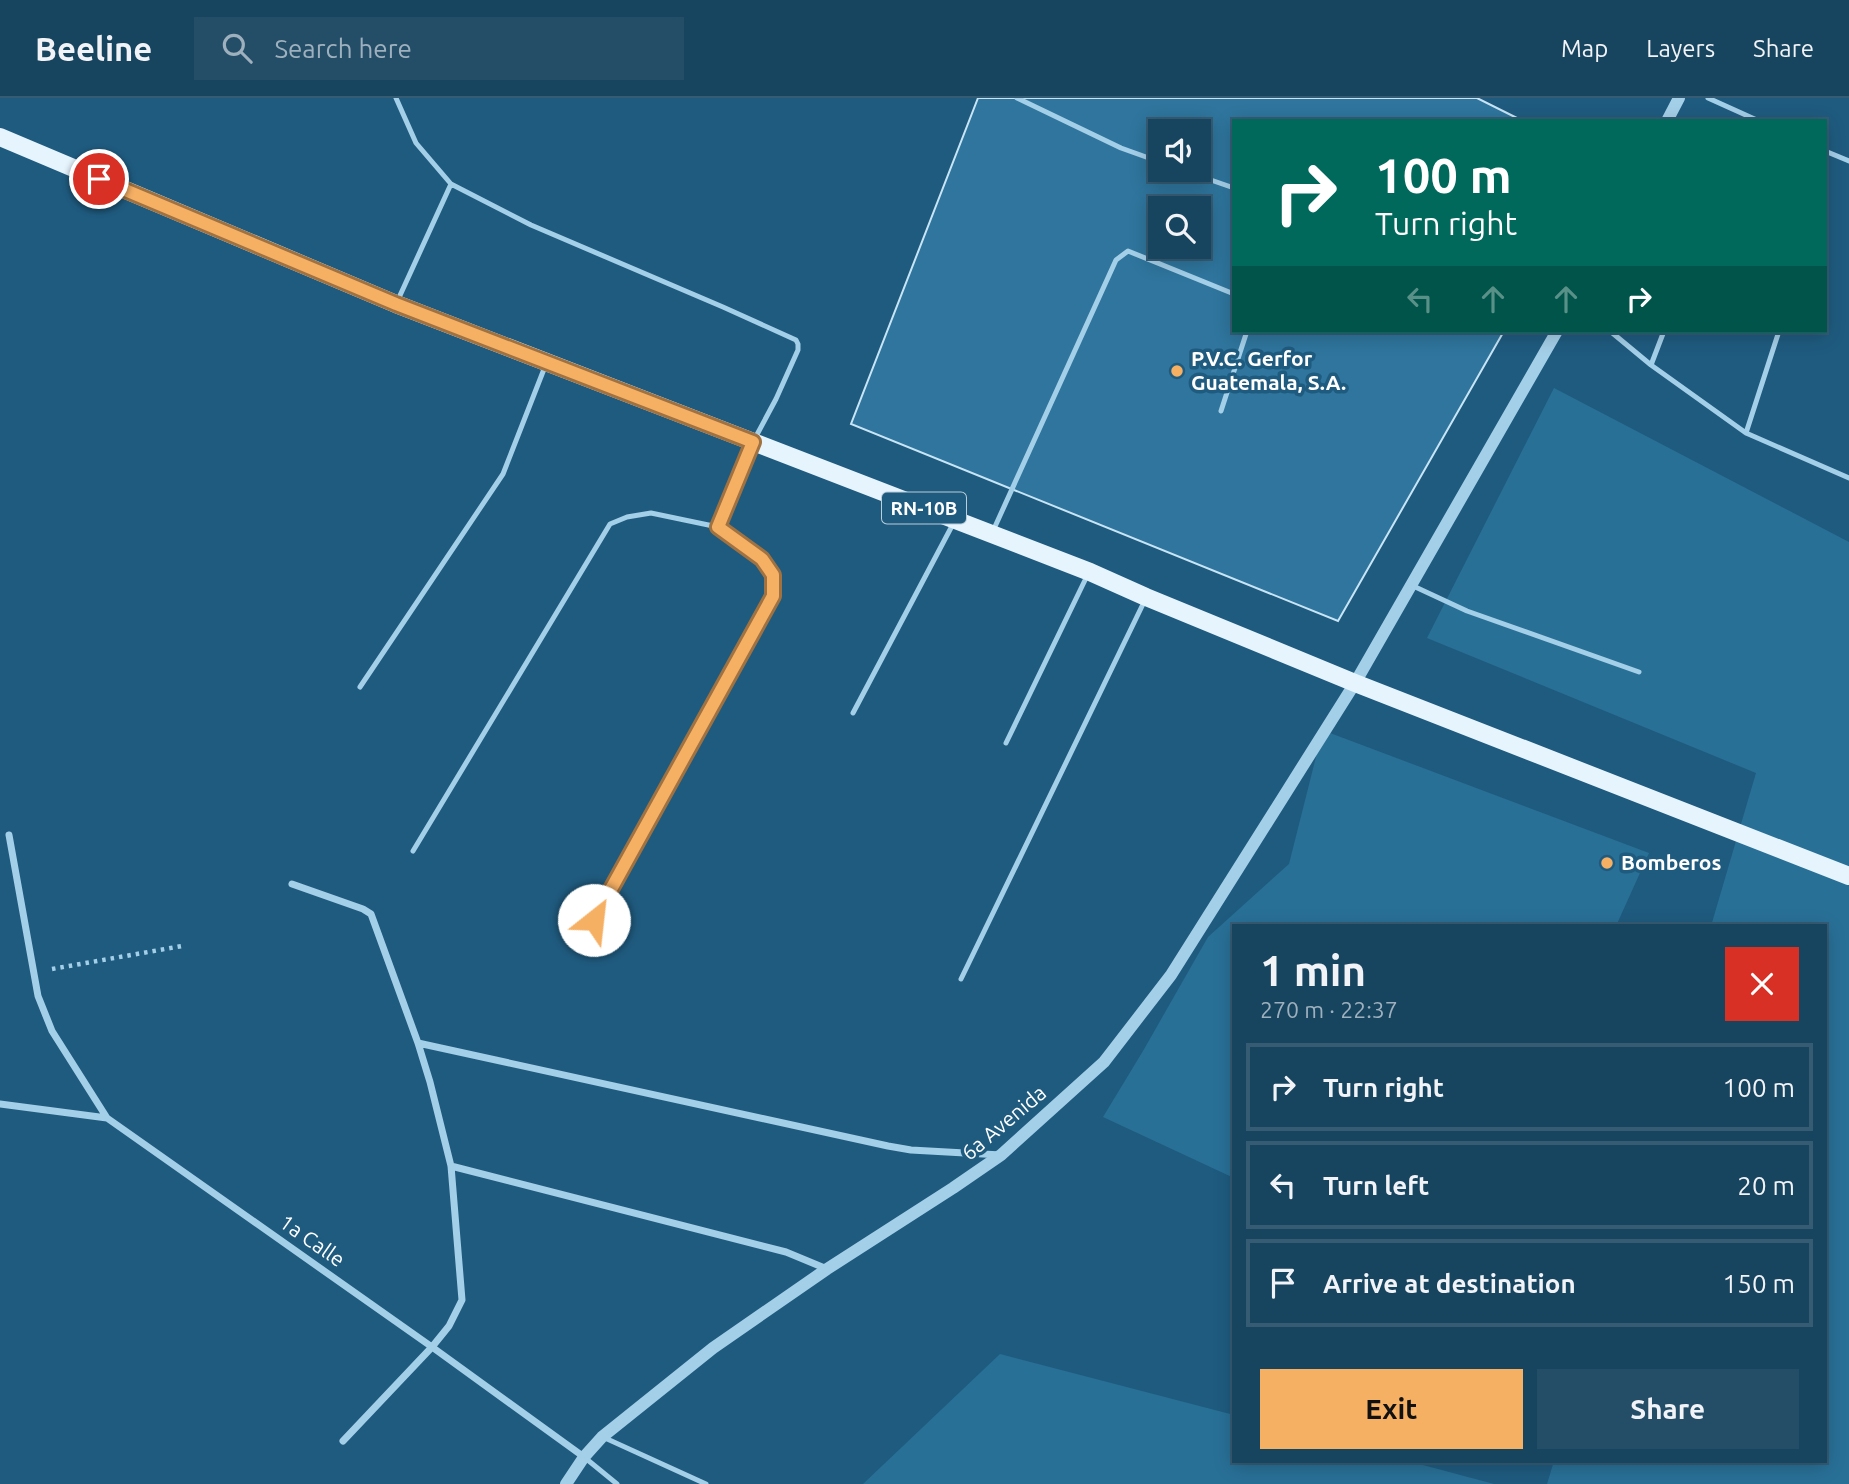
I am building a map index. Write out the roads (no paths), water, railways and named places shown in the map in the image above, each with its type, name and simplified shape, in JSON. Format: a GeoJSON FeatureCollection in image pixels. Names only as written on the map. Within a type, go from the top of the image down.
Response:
{"type":"FeatureCollection","features":[{"type":"Feature","properties":{"kind":"main road","name":"RN-10B"},"geometry":{"type":"LineString","coordinates":[[0,137],[396,304],[1090,572],[1355,683],[1849,876]]}},
{"type":"Feature","properties":{"kind":"street"},"geometry":{"type":"LineString","coordinates":[[1668,119],[1679,98]]}},
{"type":"Feature","properties":{"kind":"street","name":"6a Avenida"},"geometry":{"type":"LineString","coordinates":[[566,1484],[584,1457],[602,1437],[713,1348],[827,1269],[1002,1155],[1104,1062],[1171,975],[1355,683],[1556,333]]}},
{"type":"Feature","properties":{"kind":"street"},"geometry":{"type":"LineString","coordinates":[[9,835],[38,996],[52,1031],[107,1118]]}},
{"type":"Feature","properties":{"kind":"street"},"geometry":{"type":"LineString","coordinates":[[292,884],[363,909],[370,914],[418,1043],[451,1166],[462,1300],[449,1326],[432,1347],[343,1441]]}},
{"type":"Feature","properties":{"kind":"street"},"geometry":{"type":"LineString","coordinates":[[418,1043],[888,1146],[1002,1155]]}},
{"type":"Feature","properties":{"kind":"street","name":"1a Calle"},"geometry":{"type":"LineString","coordinates":[[0,1104],[107,1118],[584,1457]]}},
{"type":"Feature","properties":{"kind":"street"},"geometry":{"type":"LineString","coordinates":[[451,1166],[786,1252],[827,1269]]}},
{"type":"Feature","properties":{"kind":"lane"},"geometry":{"type":"LineString","coordinates":[[396,98],[416,143],[451,184],[531,225],[796,340],[798,350],[753,442],[718,527]]}},
{"type":"Feature","properties":{"kind":"lane"},"geometry":{"type":"LineString","coordinates":[[1017,98],[1121,148],[1148,158]]}},
{"type":"Feature","properties":{"kind":"lane"},"geometry":{"type":"LineString","coordinates":[[1708,98],[1755,119]]}},
{"type":"Feature","properties":{"kind":"lane"},"geometry":{"type":"LineString","coordinates":[[1827,151],[1849,161]]}},
{"type":"Feature","properties":{"kind":"lane"},"geometry":{"type":"LineString","coordinates":[[1211,180],[1232,187]]}},
{"type":"Feature","properties":{"kind":"lane"},"geometry":{"type":"LineString","coordinates":[[396,304],[451,184]]}},
{"type":"Feature","properties":{"kind":"lane"},"geometry":{"type":"LineString","coordinates":[[992,535],[1115,260],[1128,251],[1232,293]]}},
{"type":"Feature","properties":{"kind":"lane"},"geometry":{"type":"LineString","coordinates":[[1221,411],[1246,333]]}},
{"type":"Feature","properties":{"kind":"lane"},"geometry":{"type":"LineString","coordinates":[[1612,333],[1651,365],[1746,433],[1849,478]]}},
{"type":"Feature","properties":{"kind":"lane"},"geometry":{"type":"LineString","coordinates":[[1651,365],[1663,333]]}},
{"type":"Feature","properties":{"kind":"lane"},"geometry":{"type":"LineString","coordinates":[[1746,433],[1778,333]]}},
{"type":"Feature","properties":{"kind":"lane"},"geometry":{"type":"LineString","coordinates":[[360,687],[503,474],[547,362]]}},
{"type":"Feature","properties":{"kind":"lane"},"geometry":{"type":"LineString","coordinates":[[413,851],[610,524],[627,517],[651,513],[718,527],[762,559],[773,575],[773,596],[594,920]]}},
{"type":"Feature","properties":{"kind":"lane"},"geometry":{"type":"LineString","coordinates":[[853,713],[955,520]]}},
{"type":"Feature","properties":{"kind":"lane"},"geometry":{"type":"LineString","coordinates":[[1006,743],[1090,572]]}},
{"type":"Feature","properties":{"kind":"lane"},"geometry":{"type":"LineString","coordinates":[[1411,585],[1467,611],[1639,672]]}},
{"type":"Feature","properties":{"kind":"lane"},"geometry":{"type":"LineString","coordinates":[[961,979],[1146,597]]}},
{"type":"Feature","properties":{"kind":"lane"},"geometry":{"type":"LineString","coordinates":[[602,1437],[706,1484]]}},
{"type":"Feature","properties":{"kind":"lane"},"geometry":{"type":"LineString","coordinates":[[584,1457],[617,1484]]}},
{"type":"Feature","properties":{"kind":"place","name":"P.V.C. Gerfor Guatemala, S.A."},"geometry":{"type":"Point","coordinates":[1177,371]}},
{"type":"Feature","properties":{"kind":"place","name":"Bomberos"},"geometry":{"type":"Point","coordinates":[1607,863]}}]}
